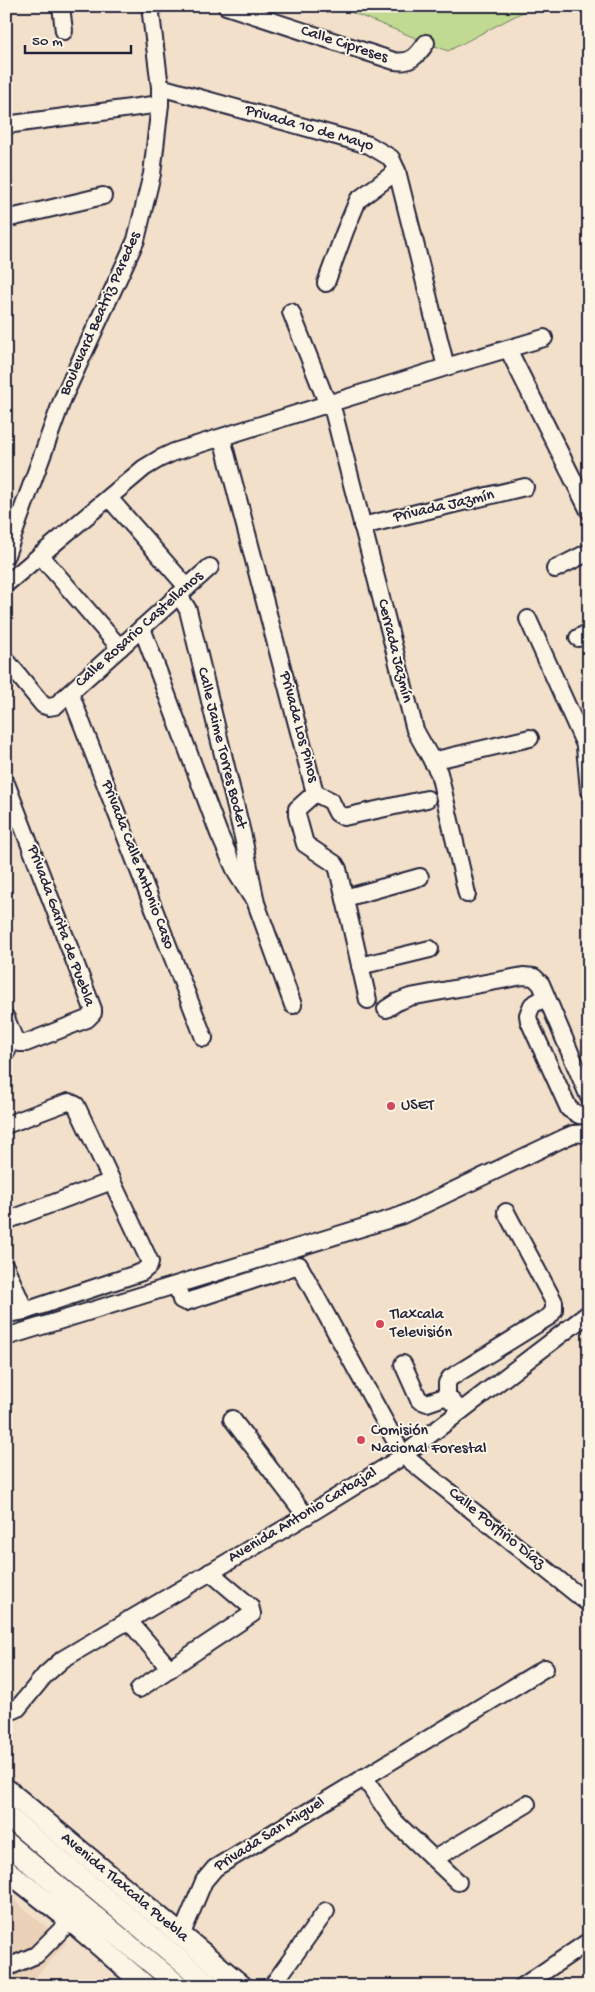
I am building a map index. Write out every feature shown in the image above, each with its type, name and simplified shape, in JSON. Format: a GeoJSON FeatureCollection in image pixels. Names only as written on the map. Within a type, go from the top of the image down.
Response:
{"type":"FeatureCollection","features":[{"type":"Feature","properties":{"kind":"main road","name":"Avenida Tlaxcala Puebla"},"geometry":{"type":"LineString","coordinates":[[6,1789],[242,1986]]}},
{"type":"Feature","properties":{"kind":"main road","name":"Avenida Tlaxcala Puebla"},"geometry":{"type":"LineString","coordinates":[[6,1815],[211,1986]]}},
{"type":"Feature","properties":{"kind":"main road"},"geometry":{"type":"LineString","coordinates":[[31,1834],[82,1854]]}},
{"type":"Feature","properties":{"kind":"main road"},"geometry":{"type":"LineString","coordinates":[[6,1842],[146,1986]]}},
{"type":"Feature","properties":{"kind":"main road"},"geometry":{"type":"LineString","coordinates":[[6,1870],[77,1914],[179,1986]]}},
{"type":"Feature","properties":{"kind":"street"},"geometry":{"type":"LineString","coordinates":[[61,6],[64,31]]}},
{"type":"Feature","properties":{"kind":"street","name":"Boulevard Beatriz Paredes"},"geometry":{"type":"LineString","coordinates":[[6,554],[63,398],[136,240],[152,174],[160,104],[160,86],[150,6]]}},
{"type":"Feature","properties":{"kind":"street","name":"Calle Cipreses"},"geometry":{"type":"LineString","coordinates":[[226,6],[394,62],[404,63],[412,59],[426,43]]}},
{"type":"Feature","properties":{"kind":"street","name":"Privada 10 de Mayo"},"geometry":{"type":"LineString","coordinates":[[160,86],[369,145],[380,149],[391,158],[397,171],[446,367]]}},
{"type":"Feature","properties":{"kind":"street"},"geometry":{"type":"LineString","coordinates":[[6,125],[160,104]]}},
{"type":"Feature","properties":{"kind":"street"},"geometry":{"type":"LineString","coordinates":[[326,283],[344,231],[358,200],[397,171]]}},
{"type":"Feature","properties":{"kind":"street"},"geometry":{"type":"LineString","coordinates":[[6,219],[103,196]]}},
{"type":"Feature","properties":{"kind":"street","name":"Cerrada Jazmín"},"geometry":{"type":"LineString","coordinates":[[291,312],[324,395],[330,404],[415,730],[439,773],[467,894]]}},
{"type":"Feature","properties":{"kind":"street"},"geometry":{"type":"LineString","coordinates":[[6,584],[144,468],[159,458],[544,338]]}},
{"type":"Feature","properties":{"kind":"street"},"geometry":{"type":"LineString","coordinates":[[508,349],[589,511]]}},
{"type":"Feature","properties":{"kind":"street","name":"Privada Los Pinos"},"geometry":{"type":"LineString","coordinates":[[222,438],[315,793],[297,809],[303,840],[306,846],[337,866],[368,1000]]}},
{"type":"Feature","properties":{"kind":"street","name":"Privada Jazmín"},"geometry":{"type":"LineString","coordinates":[[362,526],[525,487]]}},
{"type":"Feature","properties":{"kind":"street","name":"Calle Jaime Torres Bodet"},"geometry":{"type":"LineString","coordinates":[[109,498],[183,591],[243,837],[256,903],[293,1005]]}},
{"type":"Feature","properties":{"kind":"street"},"geometry":{"type":"LineString","coordinates":[[555,569],[589,552]]}},
{"type":"Feature","properties":{"kind":"street"},"geometry":{"type":"LineString","coordinates":[[40,555],[120,648]]}},
{"type":"Feature","properties":{"kind":"street","name":"Calle Rosario Castellanos"},"geometry":{"type":"LineString","coordinates":[[6,660],[46,706],[55,706],[210,567]]}},
{"type":"Feature","properties":{"kind":"street"},"geometry":{"type":"LineString","coordinates":[[528,619],[587,751],[589,790]]}},
{"type":"Feature","properties":{"kind":"street","name":"Calle Jaime Torres Bodet"},"geometry":{"type":"LineString","coordinates":[[142,628],[220,834],[237,874],[256,903]]}},
{"type":"Feature","properties":{"kind":"street","name":"Privada Calle Antonio Caso"},"geometry":{"type":"LineString","coordinates":[[70,693],[204,1038]]}},
{"type":"Feature","properties":{"kind":"street"},"geometry":{"type":"LineString","coordinates":[[432,761],[530,738]]}},
{"type":"Feature","properties":{"kind":"street","name":"Privada Garita de Puebla"},"geometry":{"type":"LineString","coordinates":[[6,783],[93,1005],[93,1013],[90,1016],[11,1049]]}},
{"type":"Feature","properties":{"kind":"street"},"geometry":{"type":"LineString","coordinates":[[315,793],[331,801],[337,813],[344,817],[427,799]]}},
{"type":"Feature","properties":{"kind":"street"},"geometry":{"type":"LineString","coordinates":[[345,898],[420,877]]}},
{"type":"Feature","properties":{"kind":"street"},"geometry":{"type":"LineString","coordinates":[[360,966],[430,949]]}},
{"type":"Feature","properties":{"kind":"street"},"geometry":{"type":"LineString","coordinates":[[386,1009],[397,1002],[410,998],[528,975],[538,980],[589,1097]]}},
{"type":"Feature","properties":{"kind":"street"},"geometry":{"type":"LineString","coordinates":[[546,997],[532,1004],[528,1015],[529,1021],[569,1110],[579,1115],[589,1116]]}},
{"type":"Feature","properties":{"kind":"street"},"geometry":{"type":"LineString","coordinates":[[6,1018],[14,1038],[11,1049]]}},
{"type":"Feature","properties":{"kind":"street"},"geometry":{"type":"LineString","coordinates":[[6,1125],[65,1103],[73,1103],[78,1108],[149,1257],[149,1266],[142,1272],[31,1309],[6,1314]]}},
{"type":"Feature","properties":{"kind":"street"},"geometry":{"type":"LineString","coordinates":[[6,1337],[400,1216],[566,1137],[573,1134],[589,1133]]}},
{"type":"Feature","properties":{"kind":"street"},"geometry":{"type":"LineString","coordinates":[[6,1221],[112,1181]]}},
{"type":"Feature","properties":{"kind":"street"},"geometry":{"type":"LineString","coordinates":[[461,1411],[447,1396],[447,1382],[452,1376],[550,1316],[554,1310],[554,1302],[506,1212]]}},
{"type":"Feature","properties":{"kind":"street"},"geometry":{"type":"LineString","coordinates":[[177,1285],[181,1300],[186,1302],[299,1265],[403,1455]]}},
{"type":"Feature","properties":{"kind":"street"},"geometry":{"type":"LineString","coordinates":[[6,1268],[31,1309],[44,1326]]}},
{"type":"Feature","properties":{"kind":"street","name":"Avenida Antonio Carbajal"},"geometry":{"type":"LineString","coordinates":[[10,1708],[18,1708],[45,1675],[63,1659],[306,1516],[403,1455],[589,1313]]}},
{"type":"Feature","properties":{"kind":"street"},"geometry":{"type":"LineString","coordinates":[[403,1364],[419,1400],[427,1403],[447,1396]]}},
{"type":"Feature","properties":{"kind":"street"},"geometry":{"type":"LineString","coordinates":[[232,1419],[306,1516]]}},
{"type":"Feature","properties":{"kind":"street","name":"Calle Porfirio Díaz"},"geometry":{"type":"LineString","coordinates":[[403,1455],[589,1604]]}},
{"type":"Feature","properties":{"kind":"street"},"geometry":{"type":"LineString","coordinates":[[139,1689],[252,1614],[250,1606],[210,1572]]}},
{"type":"Feature","properties":{"kind":"street"},"geometry":{"type":"LineString","coordinates":[[128,1620],[170,1669]]}},
{"type":"Feature","properties":{"kind":"street","name":"Privada San Miguel"},"geometry":{"type":"LineString","coordinates":[[181,1936],[204,1881],[215,1868],[545,1668]]}},
{"type":"Feature","properties":{"kind":"street"},"geometry":{"type":"LineString","coordinates":[[364,1776],[393,1820],[458,1882]]}},
{"type":"Feature","properties":{"kind":"street"},"geometry":{"type":"LineString","coordinates":[[434,1859],[527,1804]]}},
{"type":"Feature","properties":{"kind":"street"},"geometry":{"type":"LineString","coordinates":[[272,1986],[326,1911]]}},
{"type":"Feature","properties":{"kind":"street"},"geometry":{"type":"LineString","coordinates":[[6,1968],[36,1955],[77,1914]]}},
{"type":"Feature","properties":{"kind":"street"},"geometry":{"type":"LineString","coordinates":[[523,1986],[589,1941]]}},
{"type":"Feature","properties":{"kind":"shaded area"},"geometry":{"type":"Polygon","coordinates":[[[6,1894],[66,1943],[27,1986],[6,1986],[6,1894]]]}},
{"type":"Feature","properties":{"kind":"green space"},"geometry":{"type":"Polygon","coordinates":[[[336,6],[534,6],[448,51],[336,6]]]}},
{"type":"Feature","properties":{"kind":"place","name":"USET"},"geometry":{"type":"Point","coordinates":[391,1106]}},
{"type":"Feature","properties":{"kind":"place","name":"Tlaxcala Televisión"},"geometry":{"type":"Point","coordinates":[380,1324]}},
{"type":"Feature","properties":{"kind":"place","name":"Comisión Nacional Forestal"},"geometry":{"type":"Point","coordinates":[361,1440]}}]}
